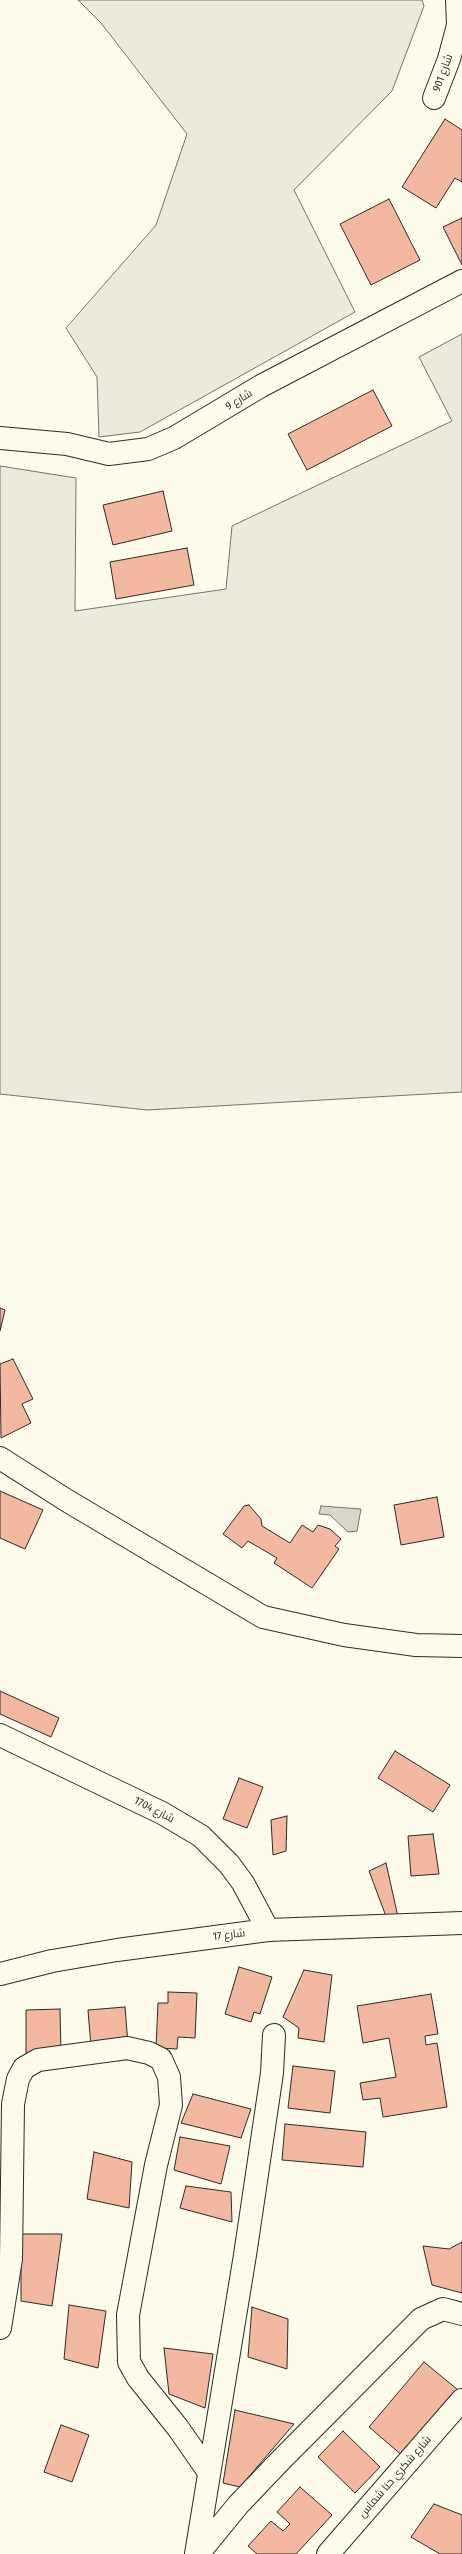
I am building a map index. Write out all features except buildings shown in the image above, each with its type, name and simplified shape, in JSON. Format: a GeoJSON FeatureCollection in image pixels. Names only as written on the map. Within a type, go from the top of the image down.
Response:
{"type":"FeatureCollection","features":[{"type":"Feature","properties":{"kind":"street","name":"شارع 901"},"geometry":{"type":"LineString","coordinates":[[434,98],[449,59],[458,25],[457,0]]}},
{"type":"Feature","properties":{"kind":"street","name":"شارع 9"},"geometry":{"type":"LineString","coordinates":[[0,438],[67,444],[109,454],[148,449],[174,438],[261,386],[462,281]]}},
{"type":"Feature","properties":{"kind":"street"},"geometry":{"type":"LineString","coordinates":[[0,1458],[73,1504],[263,1617],[344,1635],[416,1645],[462,1646]]}},
{"type":"Feature","properties":{"kind":"street","name":"شارع 1704"},"geometry":{"type":"LineString","coordinates":[[0,1735],[162,1813],[201,1836],[234,1870],[268,1930]]}},
{"type":"Feature","properties":{"kind":"street","name":"شارع 17"},"geometry":{"type":"LineString","coordinates":[[0,1974],[52,1961],[117,1950],[268,1930],[462,1923]]}},
{"type":"Feature","properties":{"kind":"street"},"geometry":{"type":"LineString","coordinates":[[197,2554],[208,2472],[246,2255],[267,2111],[274,2035]]}},
{"type":"Feature","properties":{"kind":"street"},"geometry":{"type":"LineString","coordinates":[[0,2328],[11,2259],[13,2104],[18,2079],[24,2068],[38,2060],[121,2049],[149,2053],[161,2059],[169,2077],[171,2105],[155,2173],[128,2315],[129,2362],[138,2378],[178,2428],[208,2472]]}},
{"type":"Feature","properties":{"kind":"street"},"geometry":{"type":"LineString","coordinates":[[197,2554],[238,2505],[421,2319],[443,2309],[462,2314]]}},
{"type":"Feature","properties":{"kind":"street","name":"شارع شكري حنا شماس"},"geometry":{"type":"LineString","coordinates":[[328,2554],[462,2400]]}},
{"type":"Feature","properties":{"kind":"shaded area"},"geometry":{"type":"Polygon","coordinates":[[[78,0],[422,0],[424,6],[392,91],[294,190],[355,312],[140,432],[99,437],[97,377],[66,328],[156,225],[187,134],[101,23],[78,0]]]}},
{"type":"Feature","properties":{"kind":"shaded area"},"geometry":{"type":"Polygon","coordinates":[[[462,334],[462,1092],[147,1110],[0,1094],[0,466],[76,478],[75,611],[226,589],[232,526],[452,421],[419,357],[462,334]]]}},
{"type":"Feature","properties":{"kind":"shaded area"},"geometry":{"type":"Polygon","coordinates":[[[321,1506],[361,1509],[357,1531],[348,1532],[330,1515],[319,1514],[321,1506]]]}}]}
